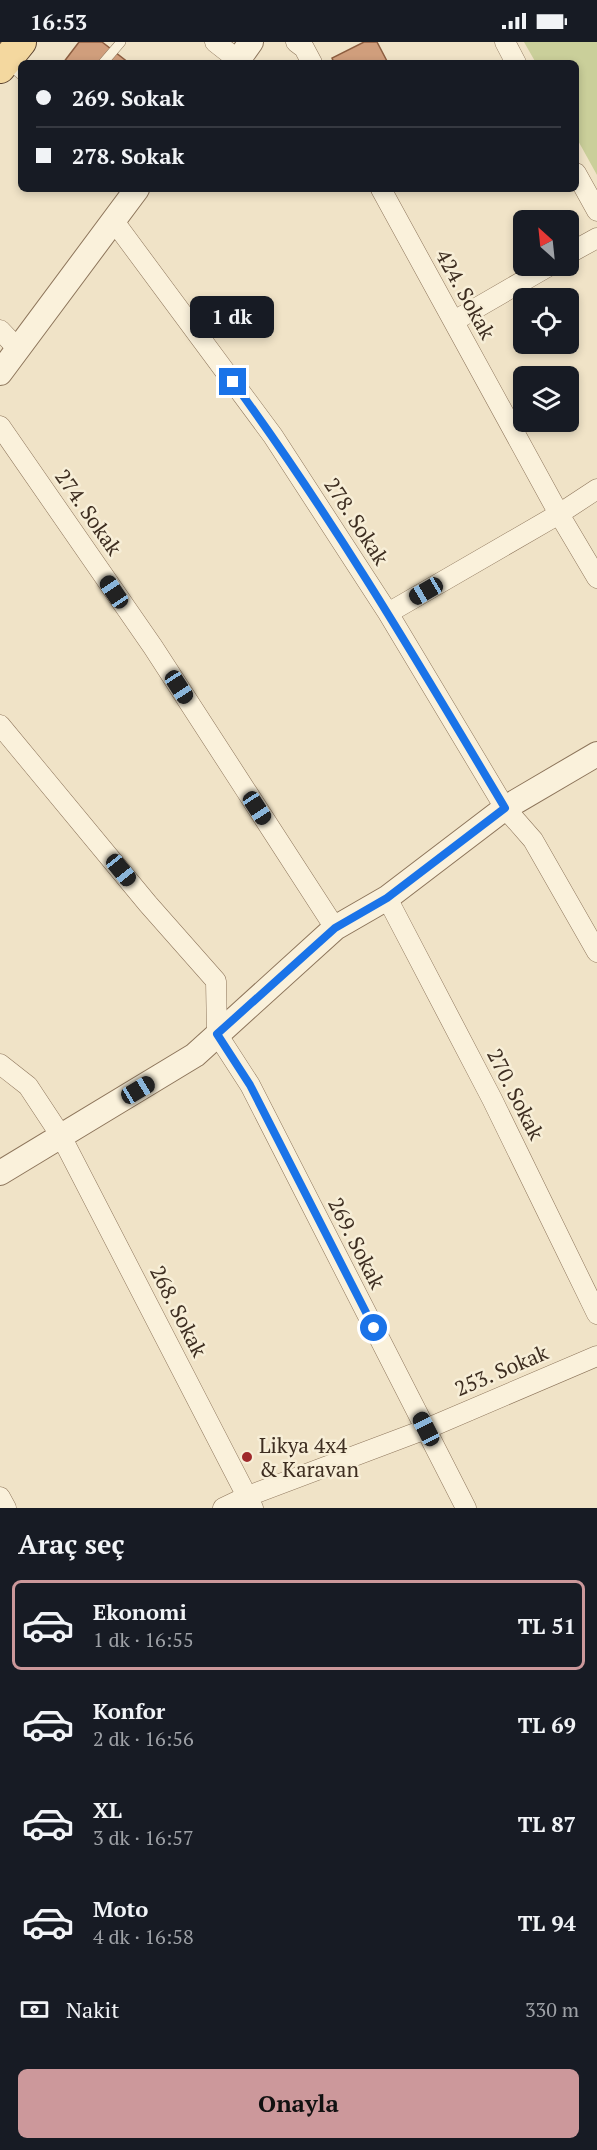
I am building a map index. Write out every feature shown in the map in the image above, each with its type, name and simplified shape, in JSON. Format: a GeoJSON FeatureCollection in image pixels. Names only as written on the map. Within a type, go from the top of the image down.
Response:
{"type":"FeatureCollection","features":[{"type":"Feature","properties":{"kind":"street"},"geometry":{"type":"LineString","coordinates":[[215,42],[242,55]]}},
{"type":"Feature","properties":{"kind":"street"},"geometry":{"type":"LineString","coordinates":[[296,42],[304,48],[310,60]]}},
{"type":"Feature","properties":{"kind":"street"},"geometry":{"type":"LineString","coordinates":[[505,42],[514,60]]}},
{"type":"Feature","properties":{"kind":"street"},"geometry":{"type":"LineString","coordinates":[[579,178],[597,211]]}},
{"type":"Feature","properties":{"kind":"street"},"geometry":{"type":"LineString","coordinates":[[0,373],[135,192]]}},
{"type":"Feature","properties":{"kind":"street","name":"424. Sokak"},"geometry":{"type":"LineString","coordinates":[[383,192],[559,514],[597,578]]}},
{"type":"Feature","properties":{"kind":"street","name":"278. Sokak"},"geometry":{"type":"LineString","coordinates":[[113,220],[273,436],[388,613],[505,808],[533,840],[597,952]]}},
{"type":"Feature","properties":{"kind":"street"},"geometry":{"type":"LineString","coordinates":[[579,248],[597,237]]}},
{"type":"Feature","properties":{"kind":"street"},"geometry":{"type":"LineString","coordinates":[[454,321],[532,276]]}},
{"type":"Feature","properties":{"kind":"street"},"geometry":{"type":"LineString","coordinates":[[0,330],[18,349]]}},
{"type":"Feature","properties":{"kind":"street","name":"274. Sokak"},"geometry":{"type":"LineString","coordinates":[[0,426],[153,647],[335,928]]}},
{"type":"Feature","properties":{"kind":"street"},"geometry":{"type":"LineString","coordinates":[[388,613],[559,514],[597,489]]}},
{"type":"Feature","properties":{"kind":"street"},"geometry":{"type":"LineString","coordinates":[[0,725],[148,904],[216,981],[217,1034]]}},
{"type":"Feature","properties":{"kind":"street"},"geometry":{"type":"LineString","coordinates":[[0,1173],[195,1055],[335,928],[387,898],[505,808],[597,754]]}},
{"type":"Feature","properties":{"kind":"street","name":"270. Sokak"},"geometry":{"type":"LineString","coordinates":[[387,898],[492,1099],[597,1314]]}},
{"type":"Feature","properties":{"kind":"street","name":"269. Sokak"},"geometry":{"type":"LineString","coordinates":[[217,1034],[250,1085],[466,1508]]}},
{"type":"Feature","properties":{"kind":"street","name":"268. Sokak"},"geometry":{"type":"LineString","coordinates":[[0,1064],[28,1086],[62,1136],[250,1502]]}},
{"type":"Feature","properties":{"kind":"street","name":"253. Sokak"},"geometry":{"type":"LineString","coordinates":[[224,1508],[250,1502],[597,1356]]}},
{"type":"Feature","properties":{"kind":"street"},"geometry":{"type":"LineString","coordinates":[[0,1497],[6,1508]]}},
{"type":"Feature","properties":{"kind":"lane"},"geometry":{"type":"LineString","coordinates":[[106,60],[121,42]]}},
{"type":"Feature","properties":{"kind":"green space"},"geometry":{"type":"Polygon","coordinates":[[[524,42],[597,42],[597,175],[579,142],[579,60],[534,60],[524,42]]]}},
{"type":"Feature","properties":{"kind":"building"},"geometry":{"type":"Polygon","coordinates":[[[79,42],[102,42],[125,60],[65,60],[79,42]]]}},
{"type":"Feature","properties":{"kind":"building"},"geometry":{"type":"Polygon","coordinates":[[[364,42],[377,42],[386,60],[333,60],[332,58],[364,42]]]}},
{"type":"Feature","properties":{"kind":"place","name":"Likya 4x4 & Karavan"},"geometry":{"type":"Point","coordinates":[247,1457]}},
{"type":"Feature","properties":{"kind":"route"},"geometry":{"type":"LineString","coordinates":[[233,382],[273,436],[388,613],[505,808],[387,898],[335,928],[217,1034],[250,1085],[374,1328]]}}]}
